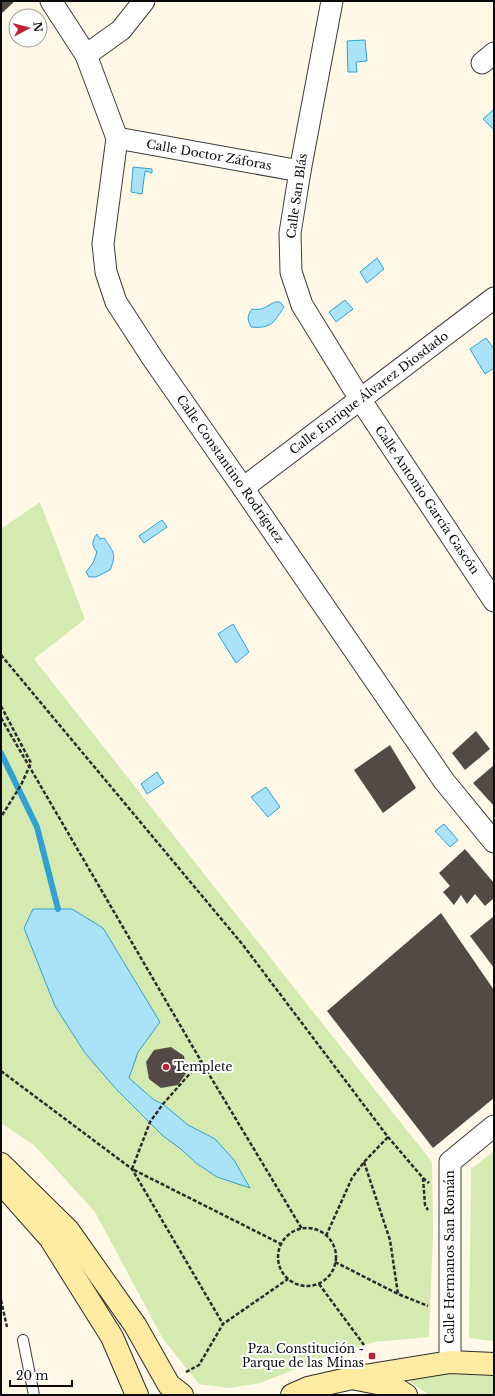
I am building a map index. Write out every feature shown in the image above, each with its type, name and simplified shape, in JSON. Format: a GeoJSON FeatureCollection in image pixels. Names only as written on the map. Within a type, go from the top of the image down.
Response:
{"type":"FeatureCollection","features":[{"type":"Feature","properties":{"kind":"main road"},"geometry":{"type":"LineString","coordinates":[[1,1164],[68,1230],[135,1325],[175,1388]]}},
{"type":"Feature","properties":{"kind":"main road"},"geometry":{"type":"LineString","coordinates":[[1,1182],[50,1238],[112,1337],[137,1395]]}},
{"type":"Feature","properties":{"kind":"main road"},"geometry":{"type":"LineString","coordinates":[[292,1395],[308,1388],[352,1378],[450,1362],[494,1364]]}},
{"type":"Feature","properties":{"kind":"main road"},"geometry":{"type":"LineString","coordinates":[[352,1378],[392,1386],[406,1395]]}},
{"type":"Feature","properties":{"kind":"street","name":"Calle Constantino Rodríguez"},"geometry":{"type":"LineString","coordinates":[[51,1],[86,55],[117,138],[103,244],[106,272],[116,302],[153,360],[243,488],[444,781],[494,842]]}},
{"type":"Feature","properties":{"kind":"street"},"geometry":{"type":"LineString","coordinates":[[86,55],[121,30],[144,1]]}},
{"type":"Feature","properties":{"kind":"street","name":"Calle San Blás"},"geometry":{"type":"LineString","coordinates":[[332,1],[290,233],[291,272],[302,305],[360,399]]}},
{"type":"Feature","properties":{"kind":"street","name":"Calle Doctor Záforas"},"geometry":{"type":"LineString","coordinates":[[117,138],[300,172]]}},
{"type":"Feature","properties":{"kind":"street","name":"Calle Enrique Álvarez Diosdado"},"geometry":{"type":"LineString","coordinates":[[243,488],[494,298]]}},
{"type":"Feature","properties":{"kind":"street","name":"Calle Antonio García Gascón"},"geometry":{"type":"LineString","coordinates":[[360,399],[494,601]]}},
{"type":"Feature","properties":{"kind":"street","name":"Calle Hermanos San Román"},"geometry":{"type":"LineString","coordinates":[[450,1362],[450,1162],[494,1126]]}},
{"type":"Feature","properties":{"kind":"lane"},"geometry":{"type":"LineString","coordinates":[[23,1340],[34,1395]]}},
{"type":"Feature","properties":{"kind":"path"},"geometry":{"type":"LineString","coordinates":[[1,655],[2,659],[243,945],[388,1137],[423,1178],[450,1201]]}},
{"type":"Feature","properties":{"kind":"path"},"geometry":{"type":"LineString","coordinates":[[1,706],[31,762],[22,785],[1,817]]}},
{"type":"Feature","properties":{"kind":"path"},"geometry":{"type":"LineString","coordinates":[[1,718],[201,1061],[302,1229]]}},
{"type":"Feature","properties":{"kind":"path"},"geometry":{"type":"LineString","coordinates":[[132,1169],[150,1122],[162,1104],[201,1061]]}},
{"type":"Feature","properties":{"kind":"path"},"geometry":{"type":"LineString","coordinates":[[1,1071],[132,1169],[281,1244]]}},
{"type":"Feature","properties":{"kind":"path"},"geometry":{"type":"LineString","coordinates":[[326,1236],[352,1178],[364,1162],[388,1137]]}},
{"type":"Feature","properties":{"kind":"path"},"geometry":{"type":"LineString","coordinates":[[364,1162],[390,1240],[398,1294]]}},
{"type":"Feature","properties":{"kind":"path"},"geometry":{"type":"LineString","coordinates":[[132,1169],[223,1324]]}},
{"type":"Feature","properties":{"kind":"path"},"geometry":{"type":"LineString","coordinates":[[302,1229],[319,1231],[326,1236],[332,1244],[335,1252],[335,1267],[327,1278],[319,1284],[311,1286],[294,1284],[282,1272],[278,1263],[278,1253],[281,1244],[286,1237],[302,1229]]}},
{"type":"Feature","properties":{"kind":"path"},"geometry":{"type":"LineString","coordinates":[[335,1262],[398,1294],[431,1307]]}},
{"type":"Feature","properties":{"kind":"path"},"geometry":{"type":"LineString","coordinates":[[175,1388],[199,1365],[223,1324],[288,1279]]}},
{"type":"Feature","properties":{"kind":"path"},"geometry":{"type":"LineString","coordinates":[[319,1284],[364,1345]]}},
{"type":"Feature","properties":{"kind":"path"},"geometry":{"type":"LineString","coordinates":[[1,1300],[7,1326]]}},
{"type":"Feature","properties":{"kind":"green space"},"geometry":{"type":"Polygon","coordinates":[[[40,502],[85,619],[34,659],[432,1162],[433,1233],[429,1337],[375,1342],[336,1353],[260,1383],[229,1388],[199,1384],[163,1339],[95,1212],[34,1145],[1,1123],[1,529],[40,502]]]}},
{"type":"Feature","properties":{"kind":"green space"},"geometry":{"type":"Polygon","coordinates":[[[494,1151],[494,1341],[469,1338],[471,1169],[494,1151]]]}},
{"type":"Feature","properties":{"kind":"green space"},"geometry":{"type":"Polygon","coordinates":[[[480,1371],[494,1372],[494,1395],[429,1395],[405,1378],[433,1374],[480,1371]]]}},
{"type":"Feature","properties":{"kind":"water"},"geometry":{"type":"Polygon","coordinates":[[[365,40],[367,61],[356,62],[357,72],[348,72],[347,41],[365,40]]]}},
{"type":"Feature","properties":{"kind":"water"},"geometry":{"type":"Polygon","coordinates":[[[494,109],[494,130],[483,119],[494,109]]]}},
{"type":"Feature","properties":{"kind":"water"},"geometry":{"type":"Polygon","coordinates":[[[133,167],[152,169],[152,173],[145,171],[142,194],[131,192],[133,167]]]}},
{"type":"Feature","properties":{"kind":"water"},"geometry":{"type":"Polygon","coordinates":[[[377,258],[384,269],[367,283],[360,272],[377,258]]]}},
{"type":"Feature","properties":{"kind":"water"},"geometry":{"type":"Polygon","coordinates":[[[345,300],[353,309],[336,322],[329,312],[345,300]]]}},
{"type":"Feature","properties":{"kind":"water"},"geometry":{"type":"Polygon","coordinates":[[[275,302],[280,302],[284,307],[275,320],[268,326],[251,327],[248,318],[252,309],[262,309],[275,302]]]}},
{"type":"Feature","properties":{"kind":"water"},"geometry":{"type":"Polygon","coordinates":[[[486,338],[494,349],[494,368],[485,374],[470,349],[486,338]]]}},
{"type":"Feature","properties":{"kind":"water"},"geometry":{"type":"Polygon","coordinates":[[[162,520],[167,527],[144,543],[139,536],[162,520]]]}},
{"type":"Feature","properties":{"kind":"water"},"geometry":{"type":"Polygon","coordinates":[[[97,534],[100,539],[104,538],[110,546],[114,556],[110,570],[96,577],[89,577],[86,572],[93,563],[97,552],[93,543],[97,534]]]}},
{"type":"Feature","properties":{"kind":"water"},"geometry":{"type":"Polygon","coordinates":[[[233,624],[249,652],[236,663],[218,634],[233,624]]]}},
{"type":"Feature","properties":{"kind":"water"},"geometry":{"type":"Polygon","coordinates":[[[157,772],[164,783],[147,794],[141,784],[157,772]]]}},
{"type":"Feature","properties":{"kind":"water"},"geometry":{"type":"Polygon","coordinates":[[[266,787],[280,807],[268,817],[251,797],[266,787]]]}},
{"type":"Feature","properties":{"kind":"water"},"geometry":{"type":"Polygon","coordinates":[[[444,824],[458,840],[450,847],[435,831],[444,824]]]}},
{"type":"Feature","properties":{"kind":"water"},"geometry":{"type":"Polygon","coordinates":[[[33,909],[72,909],[103,928],[160,1022],[138,1052],[129,1078],[154,1100],[163,1104],[188,1125],[215,1139],[234,1160],[250,1188],[217,1177],[196,1163],[181,1149],[163,1136],[117,1090],[85,1053],[55,1006],[24,928],[33,909]]]}},
{"type":"Feature","properties":{"kind":"building"},"geometry":{"type":"Polygon","coordinates":[[[1,1],[15,1],[1,14],[1,1]]]}},
{"type":"Feature","properties":{"kind":"building"},"geometry":{"type":"Polygon","coordinates":[[[476,731],[490,749],[465,770],[452,753],[476,731]]]}},
{"type":"Feature","properties":{"kind":"building"},"geometry":{"type":"Polygon","coordinates":[[[390,745],[416,788],[383,813],[354,770],[390,745]]]}},
{"type":"Feature","properties":{"kind":"building"},"geometry":{"type":"Polygon","coordinates":[[[494,765],[494,806],[473,783],[494,765]]]}},
{"type":"Feature","properties":{"kind":"building"},"geometry":{"type":"Polygon","coordinates":[[[465,849],[494,883],[494,898],[485,906],[475,894],[467,904],[461,895],[454,905],[443,892],[450,886],[439,873],[465,849]]]}},
{"type":"Feature","properties":{"kind":"building"},"geometry":{"type":"Polygon","coordinates":[[[441,913],[494,990],[494,1098],[433,1148],[327,1011],[441,913]]]}},
{"type":"Feature","properties":{"kind":"building"},"geometry":{"type":"Polygon","coordinates":[[[494,916],[494,968],[470,936],[494,916]]]}},
{"type":"Feature","properties":{"kind":"building","name":"Templete"},"geometry":{"type":"Polygon","coordinates":[[[171,1047],[184,1056],[187,1072],[178,1085],[161,1088],[149,1079],[146,1062],[154,1050],[171,1047]]]}},
{"type":"Feature","properties":{"kind":"waterway"},"geometry":{"type":"LineString","coordinates":[[1,753],[37,827],[58,909]]}},
{"type":"Feature","properties":{"kind":"place","name":"Templete"},"geometry":{"type":"Point","coordinates":[166,1067]}},
{"type":"Feature","properties":{"kind":"place","name":"Pza. Constitución - Parque de las Minas"},"geometry":{"type":"Point","coordinates":[372,1356]}}]}
